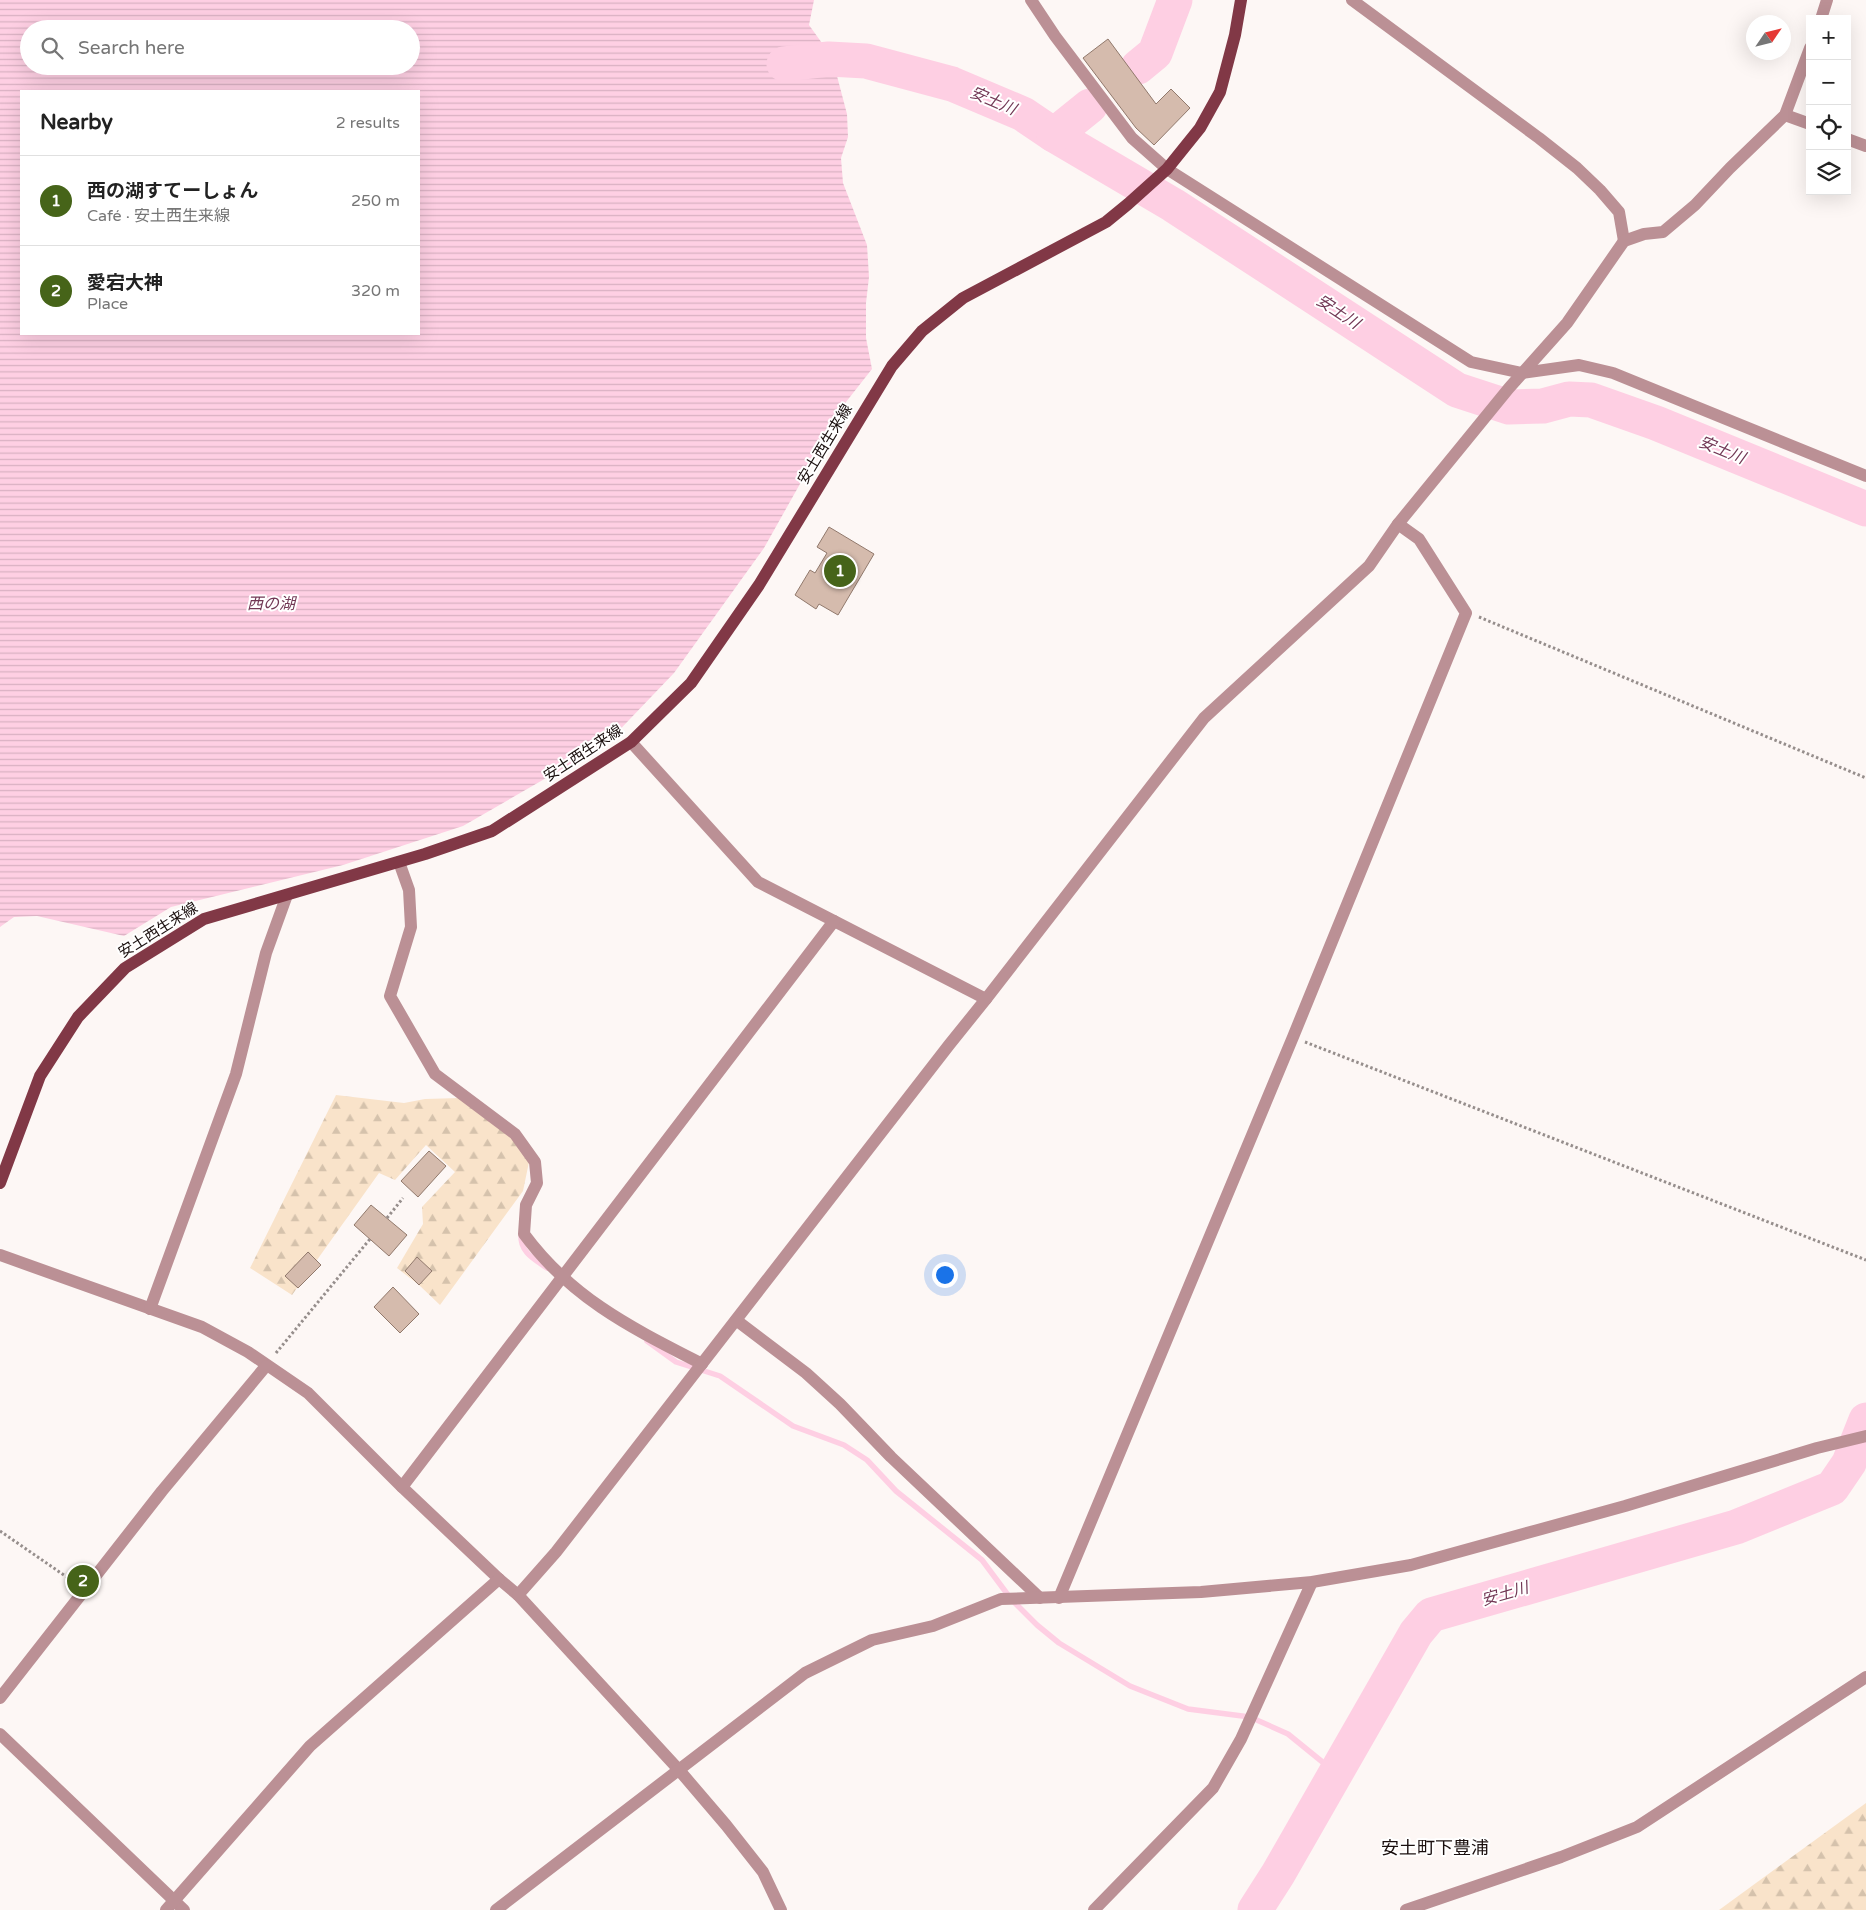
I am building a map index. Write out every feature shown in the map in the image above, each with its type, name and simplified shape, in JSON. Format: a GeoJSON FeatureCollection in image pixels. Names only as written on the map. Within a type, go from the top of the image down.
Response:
{"type":"FeatureCollection","features":[{"type":"Feature","properties":{"kind":"main road","name":"安土西生来線"},"geometry":{"type":"LineString","coordinates":[[0,1183],[40,1076],[78,1017],[126,968],[204,919],[399,862],[492,831],[631,742],[691,683],[759,584],[892,366],[922,331],[962,298],[1106,222],[1165,172],[1200,128],[1220,92],[1235,34],[1241,0]]}},
{"type":"Feature","properties":{"kind":"street"},"geometry":{"type":"LineString","coordinates":[[1031,0],[1055,36],[1132,138],[1165,172],[1471,362],[1522,373],[1579,366],[1613,372],[1866,476]]}},
{"type":"Feature","properties":{"kind":"street"},"geometry":{"type":"LineString","coordinates":[[1352,0],[1577,168],[1619,212],[1624,240]]}},
{"type":"Feature","properties":{"kind":"street"},"geometry":{"type":"LineString","coordinates":[[1821,15],[1827,0]]}},
{"type":"Feature","properties":{"kind":"street"},"geometry":{"type":"LineString","coordinates":[[518,1595],[556,1552],[948,1045],[986,999],[1204,718],[1369,566],[1398,524],[1474,434],[1509,388],[1566,323],[1624,240],[1644,234],[1663,232],[1695,205],[1785,115],[1806,59]]}},
{"type":"Feature","properties":{"kind":"street"},"geometry":{"type":"LineString","coordinates":[[1785,115],[1806,123]]}},
{"type":"Feature","properties":{"kind":"street"},"geometry":{"type":"LineString","coordinates":[[1851,140],[1866,146]]}},
{"type":"Feature","properties":{"kind":"street"},"geometry":{"type":"LineString","coordinates":[[1060,1598],[1293,1038],[1466,613],[1419,539],[1398,524]]}},
{"type":"Feature","properties":{"kind":"street"},"geometry":{"type":"LineString","coordinates":[[631,742],[758,882],[986,999]]}},
{"type":"Feature","properties":{"kind":"street"},"geometry":{"type":"LineString","coordinates":[[399,862],[410,890],[411,928],[390,996],[435,1074],[516,1134],[535,1162],[537,1183],[526,1205],[524,1234],[541,1257],[589,1301],[629,1327],[702,1364]]}},
{"type":"Feature","properties":{"kind":"street"},"geometry":{"type":"LineString","coordinates":[[150,1308],[236,1074],[266,953],[287,895]]}},
{"type":"Feature","properties":{"kind":"street"},"geometry":{"type":"LineString","coordinates":[[402,1487],[834,921]]}},
{"type":"Feature","properties":{"kind":"street"},"geometry":{"type":"LineString","coordinates":[[0,1255],[202,1327],[248,1352],[308,1393],[402,1487],[518,1595],[679,1770],[763,1872],[781,1910]]}},
{"type":"Feature","properties":{"kind":"street"},"geometry":{"type":"LineString","coordinates":[[736,1320],[806,1373],[840,1404],[891,1457],[1040,1598]]}},
{"type":"Feature","properties":{"kind":"street"},"geometry":{"type":"LineString","coordinates":[[0,1698],[162,1491],[266,1366]]}},
{"type":"Feature","properties":{"kind":"street"},"geometry":{"type":"LineString","coordinates":[[496,1910],[805,1673],[872,1640],[933,1626],[1001,1599],[1200,1592],[1312,1582],[1411,1565],[1625,1506],[1817,1448],[1866,1436]]}},
{"type":"Feature","properties":{"kind":"street"},"geometry":{"type":"LineString","coordinates":[[170,1905],[310,1746],[499,1579]]}},
{"type":"Feature","properties":{"kind":"street"},"geometry":{"type":"LineString","coordinates":[[1094,1910],[1213,1788],[1260,1699],[1312,1582]]}},
{"type":"Feature","properties":{"kind":"street"},"geometry":{"type":"LineString","coordinates":[[1406,1910],[1561,1857],[1637,1827],[1866,1677]]}},
{"type":"Feature","properties":{"kind":"street"},"geometry":{"type":"LineString","coordinates":[[0,1734],[170,1905],[184,1910]]}},
{"type":"Feature","properties":{"kind":"path"},"geometry":{"type":"LineString","coordinates":[[1466,613],[1866,778]]}},
{"type":"Feature","properties":{"kind":"path"},"geometry":{"type":"LineString","coordinates":[[1293,1038],[1866,1260]]}},
{"type":"Feature","properties":{"kind":"path"},"geometry":{"type":"LineString","coordinates":[[386,1218],[403,1198]]}},
{"type":"Feature","properties":{"kind":"path"},"geometry":{"type":"LineString","coordinates":[[266,1366],[370,1239]]}},
{"type":"Feature","properties":{"kind":"path"},"geometry":{"type":"LineString","coordinates":[[0,1531],[85,1590]]}},
{"type":"Feature","properties":{"kind":"green space"},"geometry":{"type":"Polygon","coordinates":[[[336,1095],[404,1103],[425,1099],[459,1098],[509,1135],[529,1162],[523,1191],[440,1305],[397,1268],[423,1224],[422,1207],[455,1172],[426,1145],[395,1180],[379,1173],[292,1295],[250,1268],[336,1095]]]}},
{"type":"Feature","properties":{"kind":"green space"},"geometry":{"type":"Polygon","coordinates":[[[1866,1803],[1866,1910],[1719,1910],[1866,1803]]]}},
{"type":"Feature","properties":{"kind":"water","name":"西の湖"},"geometry":{"type":"Polygon","coordinates":[[[0,0],[814,0],[809,25],[832,57],[847,114],[848,137],[841,158],[843,183],[867,245],[869,277],[866,303],[866,338],[872,369],[846,402],[764,548],[674,673],[607,743],[463,826],[343,865],[171,907],[124,936],[37,916],[14,917],[0,927],[0,0]]]}},
{"type":"Feature","properties":{"kind":"building"},"geometry":{"type":"Polygon","coordinates":[[[1108,39],[1156,104],[1171,89],[1190,108],[1154,145],[1136,128],[1083,58],[1108,39]]]}},
{"type":"Feature","properties":{"kind":"building"},"geometry":{"type":"Polygon","coordinates":[[[829,527],[874,554],[838,615],[819,604],[816,609],[795,595],[810,570],[815,573],[827,553],[817,547],[829,527]]]}},
{"type":"Feature","properties":{"kind":"building"},"geometry":{"type":"Polygon","coordinates":[[[429,1151],[446,1166],[418,1197],[401,1181],[429,1151]]]}},
{"type":"Feature","properties":{"kind":"building"},"geometry":{"type":"Polygon","coordinates":[[[371,1205],[407,1235],[389,1256],[354,1225],[371,1205]]]}},
{"type":"Feature","properties":{"kind":"building"},"geometry":{"type":"Polygon","coordinates":[[[308,1252],[321,1265],[298,1288],[285,1276],[308,1252]]]}},
{"type":"Feature","properties":{"kind":"building"},"geometry":{"type":"Polygon","coordinates":[[[417,1257],[432,1271],[419,1285],[405,1271],[417,1257]]]}},
{"type":"Feature","properties":{"kind":"building"},"geometry":{"type":"Polygon","coordinates":[[[393,1287],[419,1314],[400,1333],[374,1307],[393,1287]]]}},
{"type":"Feature","properties":{"kind":"waterway"},"geometry":{"type":"LineString","coordinates":[[1138,67],[1155,53],[1175,0]]}},
{"type":"Feature","properties":{"kind":"waterway","name":"安土川"},"geometry":{"type":"LineString","coordinates":[[784,64],[829,59],[866,61],[952,84],[1023,114],[1054,135],[1173,205],[1457,390],[1509,407],[1543,406],[1569,399],[1591,400],[1656,423],[1866,509]]}},
{"type":"Feature","properties":{"kind":"waterway"},"geometry":{"type":"LineString","coordinates":[[1054,135],[1090,106]]}},
{"type":"Feature","properties":{"kind":"waterway"},"geometry":{"type":"LineString","coordinates":[[521,1235],[525,1251],[547,1268]]}},
{"type":"Feature","properties":{"kind":"waterway"},"geometry":{"type":"LineString","coordinates":[[647,1341],[676,1362],[720,1376],[793,1426],[844,1445],[867,1460],[896,1491],[982,1560],[1011,1599],[1037,1625],[1059,1643],[1130,1686],[1188,1709],[1250,1717],[1288,1734],[1336,1773]]}},
{"type":"Feature","properties":{"kind":"waterway","name":"安土川"},"geometry":{"type":"LineString","coordinates":[[1255,1910],[1278,1874],[1416,1633],[1431,1615],[1736,1527],[1832,1488],[1849,1463],[1866,1420]]}},
{"type":"Feature","properties":{"kind":"place","name":"西の湖すてーしょん"},"geometry":{"type":"Point","coordinates":[840,571]}},
{"type":"Feature","properties":{"kind":"place","name":"愛宕大神"},"geometry":{"type":"Point","coordinates":[83,1581]}},
{"type":"Feature","properties":{"kind":"district","name":"安土町下豊浦"},"geometry":{"type":"Point","coordinates":[1435,1848]}}]}
